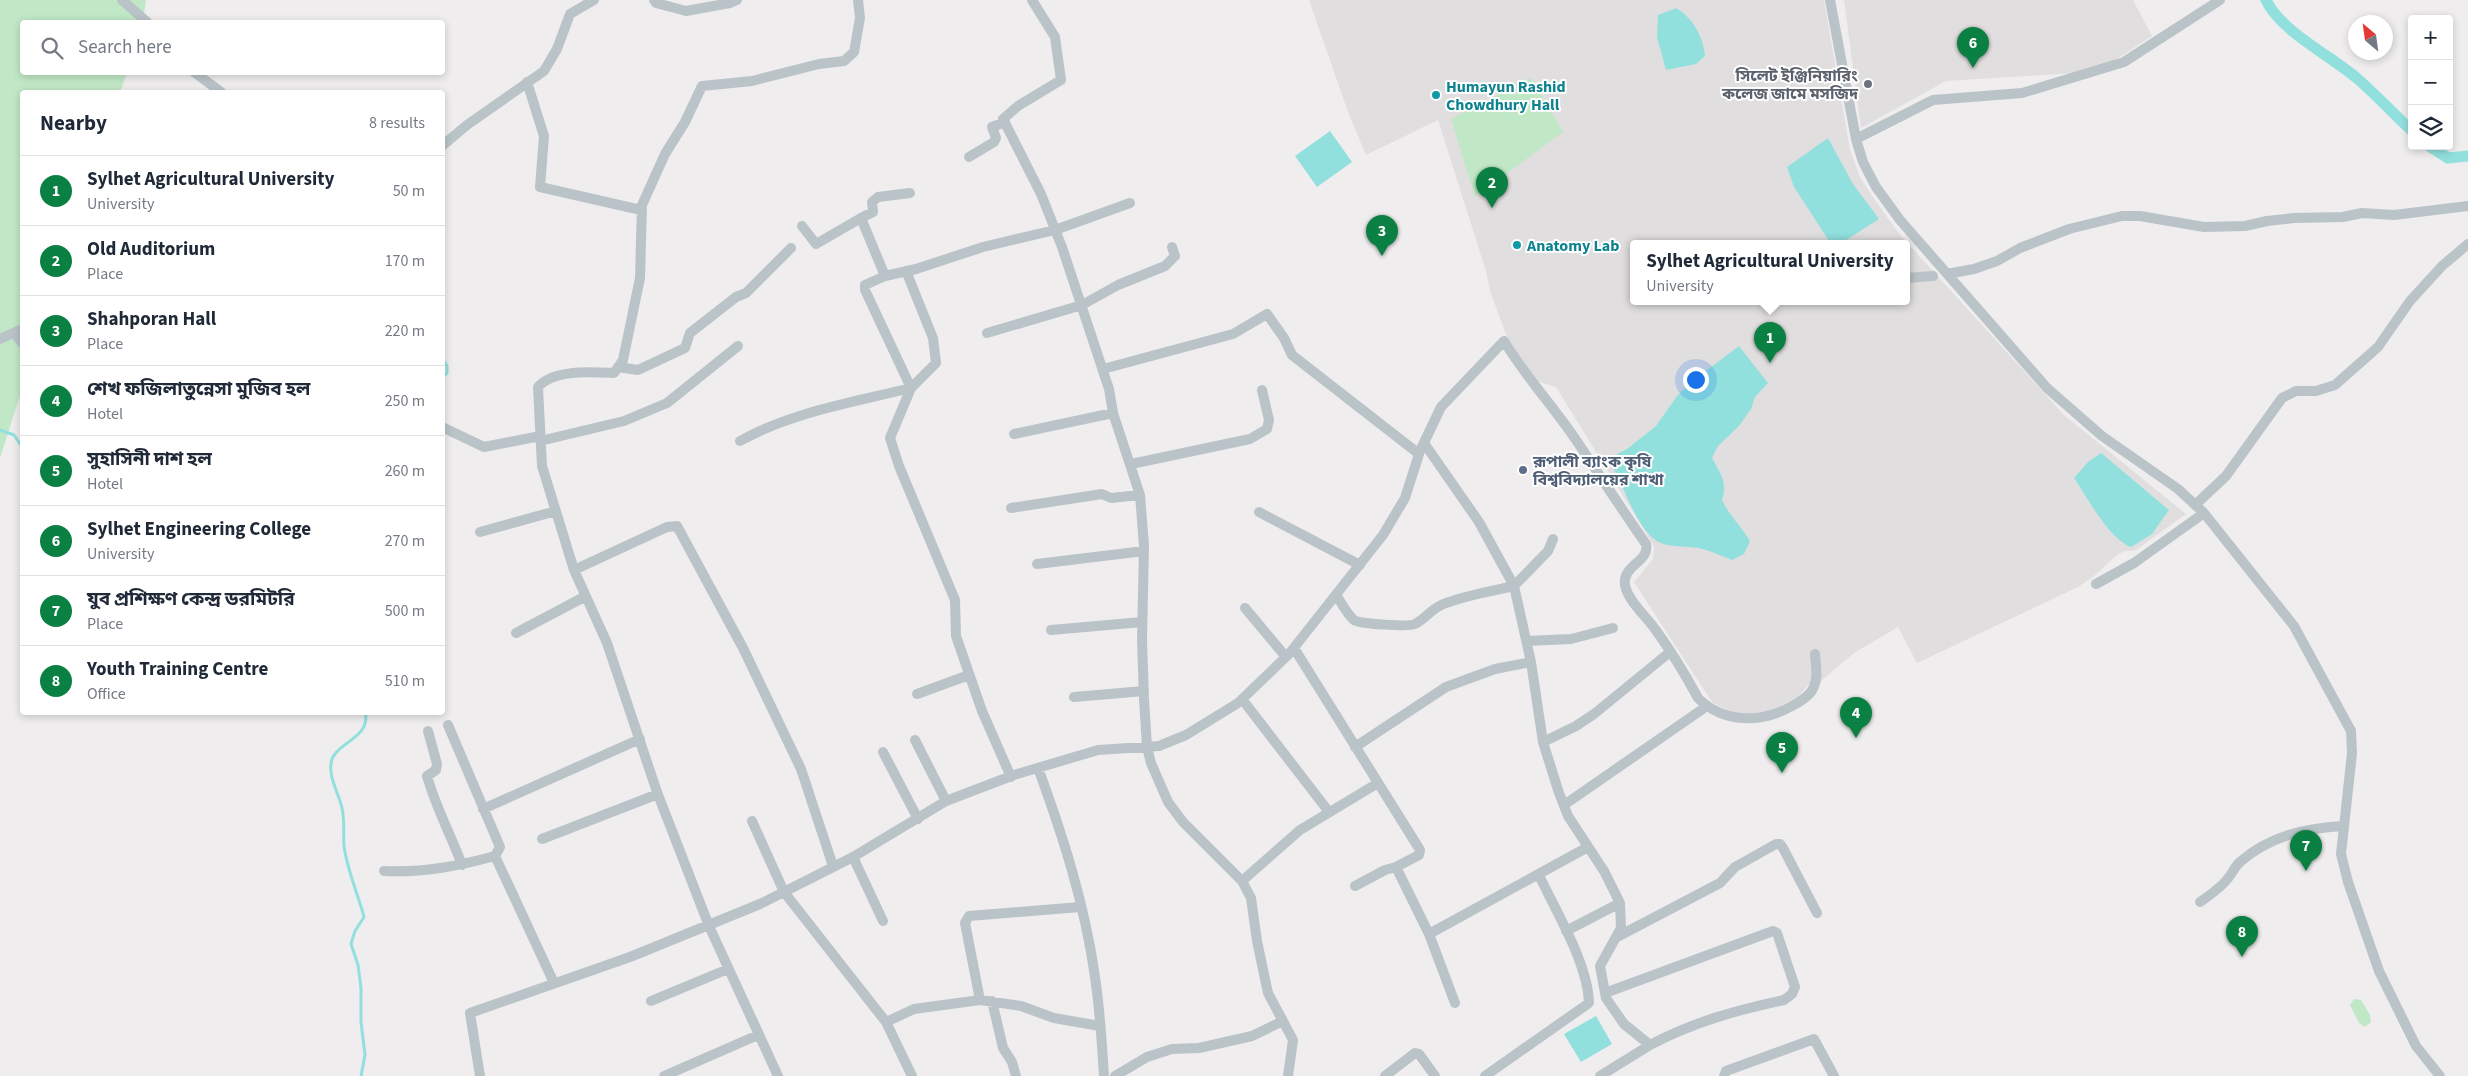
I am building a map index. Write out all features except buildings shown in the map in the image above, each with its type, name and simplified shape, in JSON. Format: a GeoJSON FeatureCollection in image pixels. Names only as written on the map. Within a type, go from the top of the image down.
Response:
{"type":"FeatureCollection","features":[{"type":"Feature","properties":{"kind":"street"},"geometry":{"type":"LineString","coordinates":[[122,0],[146,20]]}},
{"type":"Feature","properties":{"kind":"street"},"geometry":{"type":"LineString","coordinates":[[445,143],[467,125],[544,71],[558,50],[570,14],[594,0]]}},
{"type":"Feature","properties":{"kind":"street"},"geometry":{"type":"LineString","coordinates":[[654,0],[656,3],[686,12],[737,0]]}},
{"type":"Feature","properties":{"kind":"street"},"geometry":{"type":"LineString","coordinates":[[778,1076],[709,926],[658,794],[607,643],[574,570],[542,466],[538,386],[543,381],[578,372],[614,373],[623,360],[640,278],[642,204],[665,154],[685,122],[702,86],[752,81],[819,64],[844,61],[854,52],[860,18],[858,0]]}},
{"type":"Feature","properties":{"kind":"street"},"geometry":{"type":"LineString","coordinates":[[1032,0],[1055,37],[1061,80],[1018,106],[1003,119],[1041,194],[1055,230],[1103,369],[1109,388],[1113,413],[1140,495],[1144,551],[1142,622],[1148,747],[1157,780],[1168,802],[1183,822],[1242,881],[1252,898],[1257,941],[1268,993],[1293,1040],[1288,1076]]}},
{"type":"Feature","properties":{"kind":"street"},"geometry":{"type":"LineString","coordinates":[[1830,0],[1856,139],[1863,162],[1876,187],[1900,220],[2047,388],[2102,436],[2178,489],[2204,513],[2294,626],[2351,731],[2352,753],[2343,826],[2342,854],[2348,882],[2379,971],[2416,1046],[2440,1076]]}},
{"type":"Feature","properties":{"kind":"street"},"geometry":{"type":"LineString","coordinates":[[1856,139],[1933,100],[2022,93],[2124,62],[2220,0]]}},
{"type":"Feature","properties":{"kind":"street"},"geometry":{"type":"LineString","coordinates":[[198,75],[218,90]]}},
{"type":"Feature","properties":{"kind":"street"},"geometry":{"type":"LineString","coordinates":[[528,82],[544,136],[540,188],[641,210]]}},
{"type":"Feature","properties":{"kind":"street"},"geometry":{"type":"LineString","coordinates":[[969,158],[994,142],[996,138],[992,127],[1004,122]]}},
{"type":"Feature","properties":{"kind":"street"},"geometry":{"type":"LineString","coordinates":[[802,226],[816,244],[873,212],[872,202],[878,197],[910,193]]}},
{"type":"Feature","properties":{"kind":"street"},"geometry":{"type":"LineString","coordinates":[[912,388],[865,290],[865,285],[885,276],[983,247],[1055,230],[1130,203]]}},
{"type":"Feature","properties":{"kind":"street"},"geometry":{"type":"LineString","coordinates":[[1947,274],[1974,269],[1997,261],[2020,248],[2069,229],[2122,216],[2140,216],[2204,227],[2245,226],[2266,221],[2294,218],[2343,217],[2362,213],[2394,215],[2468,206]]}},
{"type":"Feature","properties":{"kind":"street"},"geometry":{"type":"LineString","coordinates":[[861,218],[885,276]]}},
{"type":"Feature","properties":{"kind":"street"},"geometry":{"type":"LineString","coordinates":[[2195,505],[2226,476],[2282,398],[2296,391],[2316,391],[2336,385],[2378,347],[2410,302],[2442,266],[2468,244]]}},
{"type":"Feature","properties":{"kind":"street"},"geometry":{"type":"LineString","coordinates":[[988,333],[1082,305],[1118,284],[1164,266],[1175,256],[1172,247]]}},
{"type":"Feature","properties":{"kind":"street"},"geometry":{"type":"LineString","coordinates":[[618,367],[638,370],[686,348],[690,333],[736,297],[746,293],[791,248]]}},
{"type":"Feature","properties":{"kind":"street"},"geometry":{"type":"LineString","coordinates":[[906,271],[933,338],[936,362],[912,388],[890,438],[899,466],[955,600],[956,636],[1011,777]]}},
{"type":"Feature","properties":{"kind":"street"},"geometry":{"type":"LineString","coordinates":[[1910,278],[1933,276]]}},
{"type":"Feature","properties":{"kind":"street"},"geometry":{"type":"LineString","coordinates":[[1103,369],[1233,334],[1266,314],[1284,338],[1292,355],[1419,454]]}},
{"type":"Feature","properties":{"kind":"street"},"geometry":{"type":"LineString","coordinates":[[0,339],[18,331]]}},
{"type":"Feature","properties":{"kind":"street"},"geometry":{"type":"LineString","coordinates":[[480,1076],[470,1012],[630,957],[709,926],[784,892],[853,857],[946,801],[1011,777],[1098,750],[1159,746],[1186,735],[1242,699],[1294,648],[1360,565],[1382,535],[1405,498],[1419,454],[1441,407],[1504,342],[1523,372],[1576,441],[1600,479],[1646,544],[1647,550],[1644,556],[1627,572],[1625,584],[1628,593],[1670,652],[1698,698],[1707,706],[1727,715],[1750,720],[1781,712],[1800,702],[1811,692],[1817,675],[1815,654]]}},
{"type":"Feature","properties":{"kind":"street"},"geometry":{"type":"LineString","coordinates":[[445,428],[484,447],[624,421],[667,403],[738,346]]}},
{"type":"Feature","properties":{"kind":"street"},"geometry":{"type":"LineString","coordinates":[[740,441],[758,431],[813,412],[912,388]]}},
{"type":"Feature","properties":{"kind":"street"},"geometry":{"type":"LineString","coordinates":[[1131,464],[1250,439],[1267,429],[1269,420],[1262,390]]}},
{"type":"Feature","properties":{"kind":"street"},"geometry":{"type":"LineString","coordinates":[[1014,434],[1113,413]]}},
{"type":"Feature","properties":{"kind":"street"},"geometry":{"type":"LineString","coordinates":[[1424,443],[1479,522],[1514,586],[1531,662],[1543,742],[1564,805],[1610,881],[1620,903],[1621,928],[1600,966],[1605,994],[1624,1024],[1650,1045]]}},
{"type":"Feature","properties":{"kind":"street"},"geometry":{"type":"LineString","coordinates":[[1011,508],[1102,494],[1111,498],[1140,495]]}},
{"type":"Feature","properties":{"kind":"street"},"geometry":{"type":"LineString","coordinates":[[480,532],[556,511]]}},
{"type":"Feature","properties":{"kind":"street"},"geometry":{"type":"LineString","coordinates":[[1259,512],[1360,565]]}},
{"type":"Feature","properties":{"kind":"street"},"geometry":{"type":"LineString","coordinates":[[2096,584],[2134,563],[2204,513]]}},
{"type":"Feature","properties":{"kind":"street"},"geometry":{"type":"LineString","coordinates":[[574,570],[668,527],[677,526],[743,648],[801,770],[834,866]]}},
{"type":"Feature","properties":{"kind":"street"},"geometry":{"type":"LineString","coordinates":[[1336,594],[1354,620],[1359,622],[1394,624],[1406,627],[1414,625],[1430,610],[1444,603],[1514,586],[1548,551],[1553,539]]}},
{"type":"Feature","properties":{"kind":"street"},"geometry":{"type":"LineString","coordinates":[[1037,564],[1144,551]]}},
{"type":"Feature","properties":{"kind":"street"},"geometry":{"type":"LineString","coordinates":[[516,633],[586,596]]}},
{"type":"Feature","properties":{"kind":"street"},"geometry":{"type":"LineString","coordinates":[[1245,608],[1286,657]]}},
{"type":"Feature","properties":{"kind":"street"},"geometry":{"type":"LineString","coordinates":[[1051,630],[1142,622]]}},
{"type":"Feature","properties":{"kind":"street"},"geometry":{"type":"LineString","coordinates":[[1527,641],[1572,639],[1613,628]]}},
{"type":"Feature","properties":{"kind":"street"},"geometry":{"type":"LineString","coordinates":[[1294,648],[1421,853],[1355,886]]}},
{"type":"Feature","properties":{"kind":"street"},"geometry":{"type":"LineString","coordinates":[[1543,742],[1576,726],[1594,714],[1670,652]]}},
{"type":"Feature","properties":{"kind":"street"},"geometry":{"type":"LineString","coordinates":[[1355,747],[1446,688],[1495,669],[1531,662]]}},
{"type":"Feature","properties":{"kind":"street"},"geometry":{"type":"LineString","coordinates":[[917,694],[970,675]]}},
{"type":"Feature","properties":{"kind":"street"},"geometry":{"type":"LineString","coordinates":[[1074,697],[1144,691]]}},
{"type":"Feature","properties":{"kind":"street"},"geometry":{"type":"LineString","coordinates":[[1242,699],[1329,812]]}},
{"type":"Feature","properties":{"kind":"street"},"geometry":{"type":"LineString","coordinates":[[1564,805],[1707,706]]}},
{"type":"Feature","properties":{"kind":"street"},"geometry":{"type":"LineString","coordinates":[[384,871],[414,872],[462,865],[495,856],[500,847],[448,725]]}},
{"type":"Feature","properties":{"kind":"street"},"geometry":{"type":"LineString","coordinates":[[428,731],[437,764],[436,770],[427,776],[439,812],[462,865]]}},
{"type":"Feature","properties":{"kind":"street"},"geometry":{"type":"LineString","coordinates":[[483,809],[640,739]]}},
{"type":"Feature","properties":{"kind":"street"},"geometry":{"type":"LineString","coordinates":[[915,740],[946,801]]}},
{"type":"Feature","properties":{"kind":"street"},"geometry":{"type":"LineString","coordinates":[[883,752],[918,819]]}},
{"type":"Feature","properties":{"kind":"street"},"geometry":{"type":"LineString","coordinates":[[1038,768],[1061,832],[1080,907],[1095,977],[1104,1076]]}},
{"type":"Feature","properties":{"kind":"street"},"geometry":{"type":"LineString","coordinates":[[1242,881],[1287,840],[1378,783]]}},
{"type":"Feature","properties":{"kind":"street"},"geometry":{"type":"LineString","coordinates":[[542,839],[658,794]]}},
{"type":"Feature","properties":{"kind":"street"},"geometry":{"type":"LineString","coordinates":[[752,821],[784,892],[886,1022],[912,1076]]}},
{"type":"Feature","properties":{"kind":"street"},"geometry":{"type":"LineString","coordinates":[[2200,902],[2229,878],[2238,863],[2252,852],[2288,834],[2317,827],[2343,826]]}},
{"type":"Feature","properties":{"kind":"street"},"geometry":{"type":"LineString","coordinates":[[1616,937],[1720,883],[1735,867],[1776,844],[1783,848],[1817,913]]}},
{"type":"Feature","properties":{"kind":"street"},"geometry":{"type":"LineString","coordinates":[[1429,934],[1588,847]]}},
{"type":"Feature","properties":{"kind":"street"},"geometry":{"type":"LineString","coordinates":[[495,856],[554,983]]}},
{"type":"Feature","properties":{"kind":"street"},"geometry":{"type":"LineString","coordinates":[[853,857],[883,922]]}},
{"type":"Feature","properties":{"kind":"street"},"geometry":{"type":"LineString","coordinates":[[1396,867],[1429,934],[1455,1003]]}},
{"type":"Feature","properties":{"kind":"street"},"geometry":{"type":"LineString","coordinates":[[1485,1076],[1589,1003],[1589,990],[1566,932],[1539,875]]}},
{"type":"Feature","properties":{"kind":"street"},"geometry":{"type":"LineString","coordinates":[[1566,932],[1620,903]]}},
{"type":"Feature","properties":{"kind":"street"},"geometry":{"type":"LineString","coordinates":[[980,1000],[965,923],[969,916],[1080,907]]}},
{"type":"Feature","properties":{"kind":"street"},"geometry":{"type":"LineString","coordinates":[[1600,1076],[1675,1031],[1713,1016],[1784,1000],[1792,994],[1795,987],[1776,933],[1773,930],[1711,952],[1605,994]]}},
{"type":"Feature","properties":{"kind":"street"},"geometry":{"type":"LineString","coordinates":[[651,1002],[728,969]]}},
{"type":"Feature","properties":{"kind":"street"},"geometry":{"type":"LineString","coordinates":[[886,1022],[914,1009],[980,1000],[1021,1006],[1054,1018],[1100,1026]]}},
{"type":"Feature","properties":{"kind":"street"},"geometry":{"type":"LineString","coordinates":[[992,1001],[1003,1048],[1012,1062],[1016,1076]]}},
{"type":"Feature","properties":{"kind":"street"},"geometry":{"type":"LineString","coordinates":[[1115,1076],[1155,1054],[1172,1049],[1198,1048],[1252,1036],[1283,1021]]}},
{"type":"Feature","properties":{"kind":"street"},"geometry":{"type":"LineString","coordinates":[[664,1076],[758,1035]]}},
{"type":"Feature","properties":{"kind":"street"},"geometry":{"type":"LineString","coordinates":[[1724,1076],[1726,1072],[1814,1040],[1834,1076]]}},
{"type":"Feature","properties":{"kind":"street"},"geometry":{"type":"LineString","coordinates":[[1386,1076],[1415,1053],[1419,1054],[1435,1076]]}},
{"type":"Feature","properties":{"kind":"shaded area"},"geometry":{"type":"Polygon","coordinates":[[[1309,0],[1824,0],[1850,150],[1860,177],[1905,240],[1630,240],[1630,305],[1910,305],[1910,246],[2064,415],[2186,514],[2136,550],[2125,551],[2117,555],[2094,576],[2078,587],[1917,663],[1898,627],[1854,653],[1821,681],[1808,685],[1799,696],[1771,711],[1750,717],[1733,714],[1712,702],[1634,582],[1653,559],[1654,546],[1556,387],[1537,381],[1510,345],[1490,291],[1486,271],[1438,120],[1366,155],[1348,112],[1309,0]]]}},
{"type":"Feature","properties":{"kind":"shaded area"},"geometry":{"type":"Polygon","coordinates":[[[1844,0],[2133,0],[2152,36],[2109,64],[2075,73],[1946,81],[1861,128],[1844,0]]]}},
{"type":"Feature","properties":{"kind":"green space"},"geometry":{"type":"Polygon","coordinates":[[[0,0],[146,0],[143,20],[20,20],[20,75],[126,75],[121,90],[20,90],[20,395],[0,458],[0,0]]]}},
{"type":"Feature","properties":{"kind":"green space"},"geometry":{"type":"Polygon","coordinates":[[[1531,78],[1563,132],[1475,197],[1451,119],[1531,78]]]}},
{"type":"Feature","properties":{"kind":"green space"},"geometry":{"type":"Polygon","coordinates":[[[2354,999],[2361,1000],[2370,1015],[2371,1022],[2365,1027],[2359,1023],[2350,1005],[2354,999]]]}},
{"type":"Feature","properties":{"kind":"water"},"geometry":{"type":"Polygon","coordinates":[[[1676,8],[1696,28],[1702,41],[1705,56],[1696,64],[1666,70],[1657,37],[1658,15],[1676,8]]]}},
{"type":"Feature","properties":{"kind":"water"},"geometry":{"type":"Polygon","coordinates":[[[1330,131],[1352,162],[1317,187],[1295,156],[1330,131]]]}},
{"type":"Feature","properties":{"kind":"water"},"geometry":{"type":"Polygon","coordinates":[[[1828,138],[1853,184],[1879,219],[1846,240],[1828,240],[1794,187],[1787,167],[1828,138]]]}},
{"type":"Feature","properties":{"kind":"water"},"geometry":{"type":"Polygon","coordinates":[[[1739,346],[1768,383],[1755,397],[1751,409],[1739,426],[1718,446],[1712,458],[1724,483],[1722,500],[1750,541],[1744,554],[1732,560],[1703,549],[1671,546],[1654,539],[1640,523],[1608,459],[1627,449],[1656,426],[1677,396],[1690,383],[1739,346]]]}},
{"type":"Feature","properties":{"kind":"water"},"geometry":{"type":"Polygon","coordinates":[[[2101,453],[2169,510],[2152,534],[2131,547],[2123,543],[2107,527],[2074,478],[2088,462],[2101,453]]]}},
{"type":"Feature","properties":{"kind":"water"},"geometry":{"type":"Polygon","coordinates":[[[1596,1016],[1612,1044],[1581,1062],[1564,1034],[1596,1016]]]}},
{"type":"Feature","properties":{"kind":"waterway"},"geometry":{"type":"LineString","coordinates":[[2266,0],[2273,12],[2283,23],[2359,80],[2408,127]]}},
{"type":"Feature","properties":{"kind":"waterway"},"geometry":{"type":"LineString","coordinates":[[2435,150],[2448,158],[2468,156]]}},
{"type":"Feature","properties":{"kind":"waterway"},"geometry":{"type":"LineString","coordinates":[[445,363],[447,366],[447,373],[445,375]]}},
{"type":"Feature","properties":{"kind":"waterway"},"geometry":{"type":"LineString","coordinates":[[0,430],[14,435],[20,444]]}},
{"type":"Feature","properties":{"kind":"waterway"},"geometry":{"type":"LineString","coordinates":[[361,1076],[365,1055],[361,1022],[361,988],[358,965],[351,944],[355,931],[364,917],[345,855],[343,813],[333,781],[331,764],[333,757],[338,751],[363,729],[366,721],[365,715]]}},
{"type":"Feature","properties":{"kind":"place","name":"Sylhet Engineering College"},"geometry":{"type":"Point","coordinates":[1973,68]}},
{"type":"Feature","properties":{"kind":"place","name":"সিলেট ইঞ্জিনিয়ারিং কলেজ জামে মসজিদ"},"geometry":{"type":"Point","coordinates":[1868,84]}},
{"type":"Feature","properties":{"kind":"place","name":"Humayun Rashid Chowdhury Hall"},"geometry":{"type":"Point","coordinates":[1436,95]}},
{"type":"Feature","properties":{"kind":"place","name":"Old Auditorium"},"geometry":{"type":"Point","coordinates":[1492,208]}},
{"type":"Feature","properties":{"kind":"place","name":"Anatomy Lab"},"geometry":{"type":"Point","coordinates":[1517,245]}},
{"type":"Feature","properties":{"kind":"place","name":"Shahporan Hall"},"geometry":{"type":"Point","coordinates":[1382,256]}},
{"type":"Feature","properties":{"kind":"place","name":"Sylhet Agricultural University"},"geometry":{"type":"Point","coordinates":[1770,363]}},
{"type":"Feature","properties":{"kind":"place","name":"রূপালী ব্যাংক কৃষি বিশ্ববিদ্যালয়ের শাখা"},"geometry":{"type":"Point","coordinates":[1523,470]}},
{"type":"Feature","properties":{"kind":"place","name":"শেখ ফজিলাতুন্নেসা মুজিব হল"},"geometry":{"type":"Point","coordinates":[1856,738]}},
{"type":"Feature","properties":{"kind":"place","name":"সুহাসিনী দাশ হল"},"geometry":{"type":"Point","coordinates":[1782,773]}},
{"type":"Feature","properties":{"kind":"place","name":"যুব প্রশিক্ষণ কেন্দ্র ডরমিটরি"},"geometry":{"type":"Point","coordinates":[2306,871]}},
{"type":"Feature","properties":{"kind":"place","name":"Youth Training Centre"},"geometry":{"type":"Point","coordinates":[2242,957]}}]}
